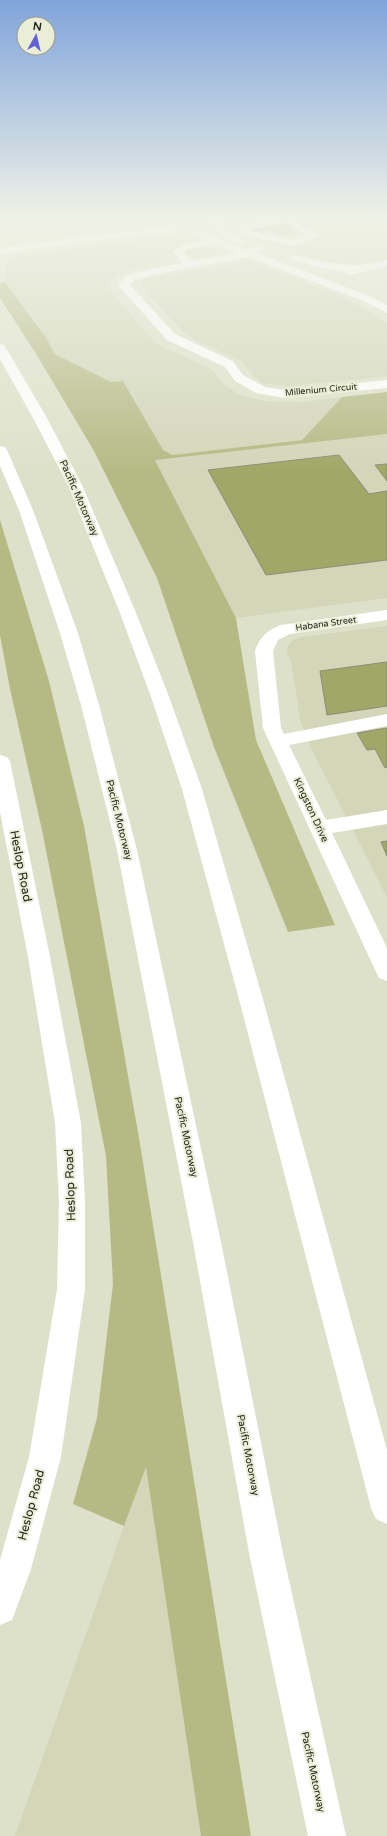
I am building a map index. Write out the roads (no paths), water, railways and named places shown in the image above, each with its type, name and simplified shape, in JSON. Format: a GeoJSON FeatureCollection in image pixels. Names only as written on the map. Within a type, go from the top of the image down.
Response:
{"type":"FeatureCollection","features":[{"type":"Feature","properties":{"kind":"main road","name":"Millenium Circuit"},"geometry":{"type":"LineString","coordinates":[[138,301],[171,337],[229,364],[239,378],[261,390],[285,394],[387,384]]}},
{"type":"Feature","properties":{"kind":"main road"},"geometry":{"type":"LineString","coordinates":[[370,301],[387,310]]}},
{"type":"Feature","properties":{"kind":"main road","name":"Pacific Motorway"},"geometry":{"type":"LineString","coordinates":[[0,348],[40,418],[74,485],[128,613],[159,694],[192,789],[252,1003],[387,1508]]}},
{"type":"Feature","properties":{"kind":"main road","name":"Pacific Motorway"},"geometry":{"type":"LineString","coordinates":[[0,450],[26,510],[69,633],[90,705],[127,850],[207,1242],[267,1558],[327,1836]]}},
{"type":"Feature","properties":{"kind":"main road","name":"Habana Street"},"geometry":{"type":"LineString","coordinates":[[267,640],[277,633],[287,629],[387,616]]}},
{"type":"Feature","properties":{"kind":"main road","name":"Kingston Drive"},"geometry":{"type":"LineString","coordinates":[[267,640],[264,651],[272,728],[387,972]]}},
{"type":"Feature","properties":{"kind":"main road"},"geometry":{"type":"LineString","coordinates":[[278,741],[387,720]]}},
{"type":"Feature","properties":{"kind":"main road","name":"Heslop Road"},"geometry":{"type":"LineString","coordinates":[[0,761],[39,957],[68,1123],[72,1202],[70,1289],[45,1457],[14,1569],[0,1608]]}},
{"type":"Feature","properties":{"kind":"main road"},"geometry":{"type":"LineString","coordinates":[[319,828],[387,817]]}}]}
